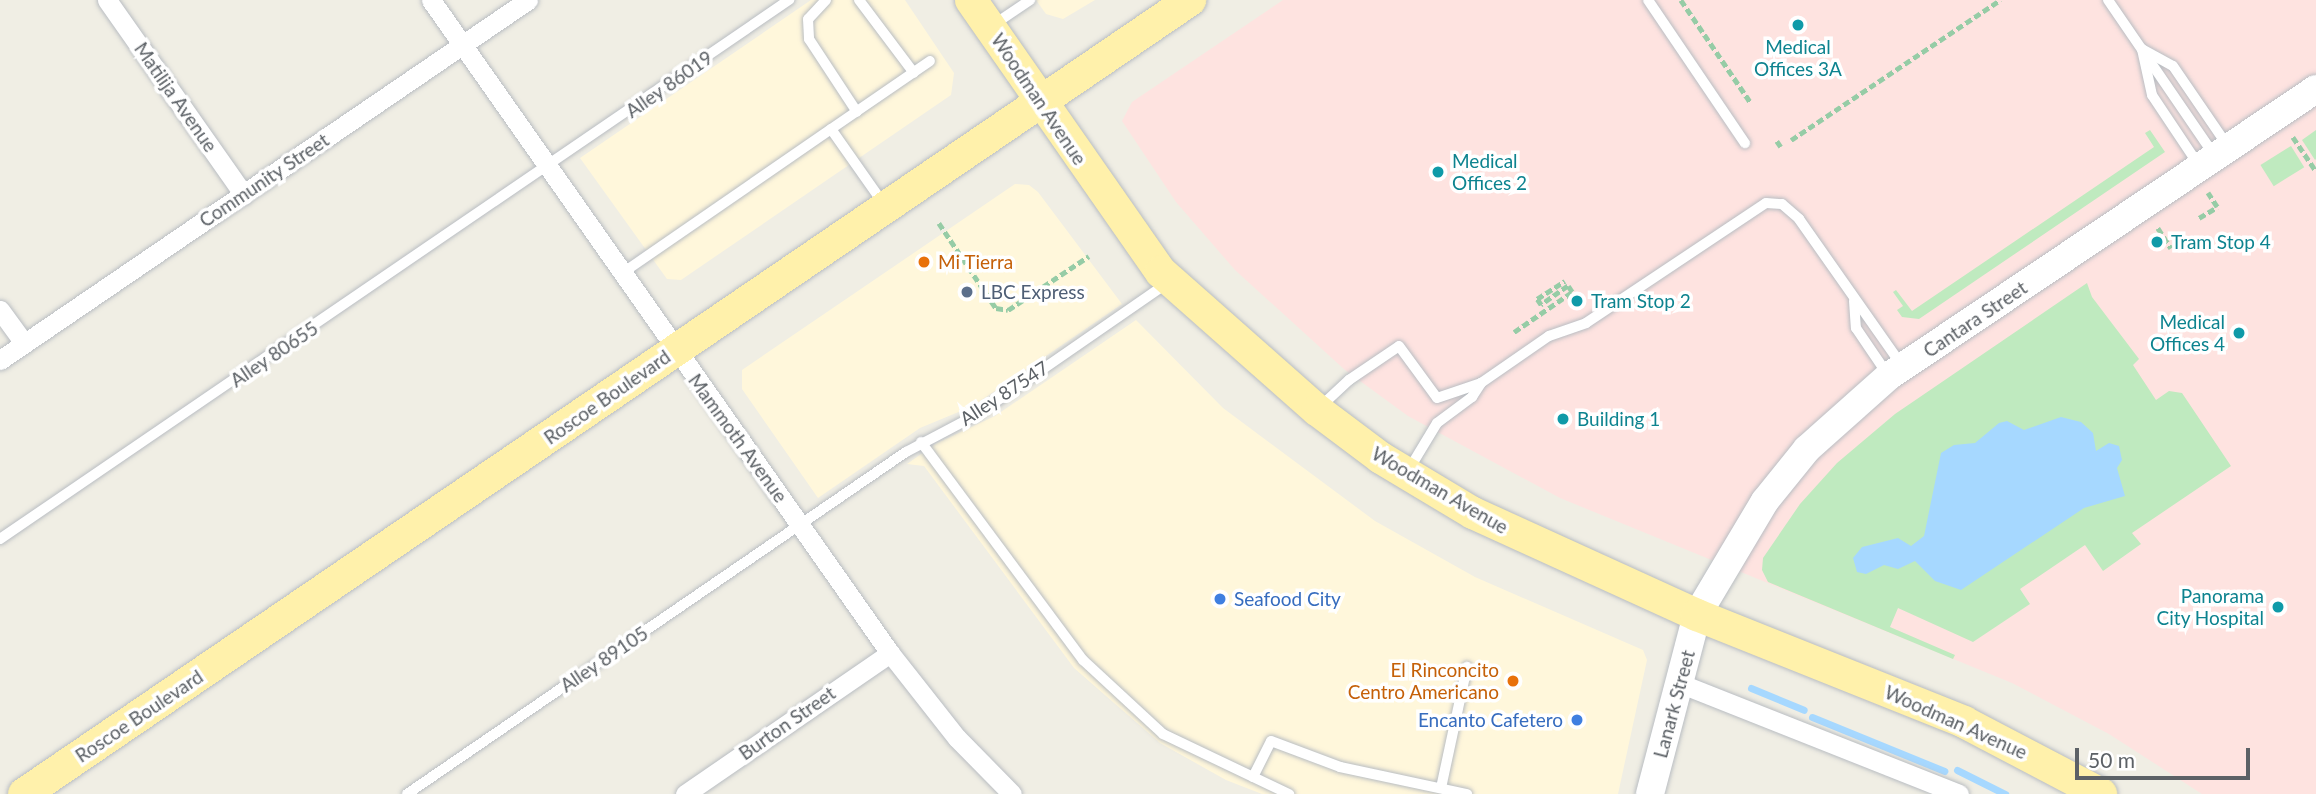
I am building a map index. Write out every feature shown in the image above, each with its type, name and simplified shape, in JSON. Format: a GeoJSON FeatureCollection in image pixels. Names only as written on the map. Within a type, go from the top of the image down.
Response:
{"type":"FeatureCollection","features":[{"type":"Feature","properties":{"kind":"main road","name":"Woodman Avenue"},"geometry":{"type":"LineString","coordinates":[[971,0],[1170,281],[1317,411],[1405,474],[1473,513],[1698,615],[1964,722],[2101,794]]}},
{"type":"Feature","properties":{"kind":"main road","name":"Roscoe Boulevard"},"geometry":{"type":"LineString","coordinates":[[24,794],[1188,1]]}},
{"type":"Feature","properties":{"kind":"street","name":"Matilija Avenue"},"geometry":{"type":"LineString","coordinates":[[107,0],[244,195]]}},
{"type":"Feature","properties":{"kind":"street","name":"Mammoth Avenue"},"geometry":{"type":"LineString","coordinates":[[430,0],[890,653],[957,737],[1012,794]]}},
{"type":"Feature","properties":{"kind":"street","name":"Community Street"},"geometry":{"type":"LineString","coordinates":[[0,360],[528,0]]}},
{"type":"Feature","properties":{"kind":"street","name":"Cantara Street"},"geometry":{"type":"LineString","coordinates":[[1698,615],[1765,501],[1807,449],[1896,371],[2213,167],[2316,89]]}},
{"type":"Feature","properties":{"kind":"street"},"geometry":{"type":"LineString","coordinates":[[0,310],[24,344]]}},
{"type":"Feature","properties":{"kind":"street","name":"Lanark Street"},"geometry":{"type":"LineString","coordinates":[[1650,794],[1698,615]]}},
{"type":"Feature","properties":{"kind":"street","name":"Burton Street"},"geometry":{"type":"LineString","coordinates":[[685,794],[890,653]]}},
{"type":"Feature","properties":{"kind":"street"},"geometry":{"type":"LineString","coordinates":[[1679,683],[1959,794]]}},
{"type":"Feature","properties":{"kind":"lane","name":"Alley 86019"},"geometry":{"type":"LineString","coordinates":[[548,168],[789,0]]}},
{"type":"Feature","properties":{"kind":"lane"},"geometry":{"type":"LineString","coordinates":[[826,0],[808,19],[810,39],[857,112]]}},
{"type":"Feature","properties":{"kind":"lane"},"geometry":{"type":"LineString","coordinates":[[859,0],[914,73]]}},
{"type":"Feature","properties":{"kind":"lane"},"geometry":{"type":"LineString","coordinates":[[990,27],[1030,0]]}},
{"type":"Feature","properties":{"kind":"lane"},"geometry":{"type":"LineString","coordinates":[[1648,0],[1745,143]]}},
{"type":"Feature","properties":{"kind":"lane"},"geometry":{"type":"LineString","coordinates":[[2108,0],[2213,167]]}},
{"type":"Feature","properties":{"kind":"lane"},"geometry":{"type":"LineString","coordinates":[[2141,49],[2173,66],[2213,167]]}},
{"type":"Feature","properties":{"kind":"lane"},"geometry":{"type":"LineString","coordinates":[[2141,49],[2152,94],[2213,167]]}},
{"type":"Feature","properties":{"kind":"lane"},"geometry":{"type":"LineString","coordinates":[[621,274],[930,61]]}},
{"type":"Feature","properties":{"kind":"lane"},"geometry":{"type":"LineString","coordinates":[[831,129],[886,207]]}},
{"type":"Feature","properties":{"kind":"lane","name":"Alley 80655"},"geometry":{"type":"LineString","coordinates":[[0,540],[548,168]]}},
{"type":"Feature","properties":{"kind":"lane"},"geometry":{"type":"LineString","coordinates":[[1317,411],[1349,380],[1399,346],[1437,398],[1481,383],[1549,336],[1586,323],[1766,203],[1782,204],[1794,213],[1854,301],[1896,371]]}},
{"type":"Feature","properties":{"kind":"lane","name":"Alley 87547"},"geometry":{"type":"LineString","coordinates":[[800,525],[921,442],[978,414],[1170,281]]}},
{"type":"Feature","properties":{"kind":"lane"},"geometry":{"type":"LineString","coordinates":[[1854,301],[1856,328],[1896,371]]}},
{"type":"Feature","properties":{"kind":"lane"},"geometry":{"type":"LineString","coordinates":[[1405,474],[1437,423],[1472,397],[1481,383]]}},
{"type":"Feature","properties":{"kind":"lane"},"geometry":{"type":"LineString","coordinates":[[921,442],[1083,660],[1163,734],[1289,794]]}},
{"type":"Feature","properties":{"kind":"lane","name":"Alley 89105"},"geometry":{"type":"LineString","coordinates":[[407,794],[800,525]]}},
{"type":"Feature","properties":{"kind":"lane"},"geometry":{"type":"LineString","coordinates":[[1441,788],[1467,667]]}},
{"type":"Feature","properties":{"kind":"lane"},"geometry":{"type":"LineString","coordinates":[[1253,777],[1271,741],[1340,766],[1467,794]]}},
{"type":"Feature","properties":{"kind":"path"},"geometry":{"type":"LineString","coordinates":[[1681,0],[1751,103]]}},
{"type":"Feature","properties":{"kind":"path"},"geometry":{"type":"LineString","coordinates":[[1791,141],[2000,0]]}},
{"type":"Feature","properties":{"kind":"path"},"geometry":{"type":"LineString","coordinates":[[2293,137],[2316,171]]}},
{"type":"Feature","properties":{"kind":"path"},"geometry":{"type":"LineString","coordinates":[[1777,141],[1781,147]]}},
{"type":"Feature","properties":{"kind":"path"},"geometry":{"type":"LineString","coordinates":[[2199,219],[2217,207],[2213,167]]}},
{"type":"Feature","properties":{"kind":"path"},"geometry":{"type":"LineString","coordinates":[[939,223],[996,308],[1008,310],[1089,256]]}},
{"type":"Feature","properties":{"kind":"path"},"geometry":{"type":"LineString","coordinates":[[2158,228],[2171,248]]}},
{"type":"Feature","properties":{"kind":"path"},"geometry":{"type":"LineString","coordinates":[[1514,332],[1572,292],[1568,286],[1541,305],[1537,299],[1564,281]]}},
{"type":"Feature","properties":{"kind":"shaded area"},"geometry":{"type":"Polygon","coordinates":[[[811,0],[905,0],[954,73],[951,95],[681,280],[667,279],[580,158],[811,0]]]}},
{"type":"Feature","properties":{"kind":"shaded area"},"geometry":{"type":"Polygon","coordinates":[[[1036,0],[1095,0],[1063,19],[1046,14],[1036,0]]]}},
{"type":"Feature","properties":{"kind":"shaded area"},"geometry":{"type":"Polygon","coordinates":[[[1283,0],[2316,0],[2316,794],[2202,794],[2109,734],[2012,683],[1560,498],[1408,416],[1345,370],[1235,270],[1176,202],[1122,121],[1132,102],[1283,0]]]}},
{"type":"Feature","properties":{"kind":"shaded area"},"geometry":{"type":"Polygon","coordinates":[[[1015,184],[1029,185],[1038,192],[1122,304],[973,406],[920,428],[818,498],[742,389],[742,370],[1015,184]]]}},
{"type":"Feature","properties":{"kind":"shaded area"},"geometry":{"type":"Polygon","coordinates":[[[1136,320],[1223,408],[1375,521],[1475,577],[1643,650],[1647,660],[1618,794],[1262,794],[1226,780],[1160,743],[1074,668],[924,466],[907,464],[935,444],[995,416],[1136,320]]]}},
{"type":"Feature","properties":{"kind":"green space"},"geometry":{"type":"Polygon","coordinates":[[[2150,130],[2165,152],[1919,319],[1902,317],[1897,310],[1903,306],[1893,292],[1896,290],[1912,311],[2154,147],[2145,133],[2150,130]]]}},
{"type":"Feature","properties":{"kind":"green space"},"geometry":{"type":"Polygon","coordinates":[[[2316,130],[2316,159],[2315,160],[2302,140],[2316,130]]]}},
{"type":"Feature","properties":{"kind":"green space"},"geometry":{"type":"Polygon","coordinates":[[[2291,146],[2304,167],[2274,186],[2260,165],[2291,146]]]}},
{"type":"Feature","properties":{"kind":"green space"},"geometry":{"type":"Polygon","coordinates":[[[2087,283],[2092,297],[2139,359],[2133,365],[2156,400],[2169,391],[2182,393],[2231,466],[2132,533],[2141,544],[2103,571],[2085,545],[2020,589],[2030,604],[1973,642],[1898,608],[1890,627],[1955,655],[1953,659],[1768,582],[1762,570],[1763,558],[1800,504],[1837,463],[1895,414],[2087,283]]]}},
{"type":"Feature","properties":{"kind":"water"},"geometry":{"type":"Polygon","coordinates":[[[2061,417],[2081,422],[2093,433],[2096,451],[2109,443],[2119,446],[2122,460],[2117,468],[2125,496],[2084,508],[1961,590],[1935,581],[1915,561],[1898,569],[1884,565],[1866,574],[1857,572],[1853,558],[1862,547],[1898,538],[1911,546],[1924,536],[1941,453],[1954,445],[1975,443],[1999,423],[2007,421],[2024,430],[2061,417]]]}},
{"type":"Feature","properties":{"kind":"waterway"},"geometry":{"type":"LineString","coordinates":[[1751,688],[1804,710]]}},
{"type":"Feature","properties":{"kind":"waterway"},"geometry":{"type":"LineString","coordinates":[[1812,717],[1944,771]]}},
{"type":"Feature","properties":{"kind":"waterway"},"geometry":{"type":"LineString","coordinates":[[1957,770],[2005,794]]}},
{"type":"Feature","properties":{"kind":"place","name":"Medical Offices 3A"},"geometry":{"type":"Point","coordinates":[1798,25]}},
{"type":"Feature","properties":{"kind":"place","name":"Medical Offices 2"},"geometry":{"type":"Point","coordinates":[1438,172]}},
{"type":"Feature","properties":{"kind":"place","name":"Tram Stop 4"},"geometry":{"type":"Point","coordinates":[2157,242]}},
{"type":"Feature","properties":{"kind":"place","name":"Mi Tierra"},"geometry":{"type":"Point","coordinates":[924,262]}},
{"type":"Feature","properties":{"kind":"place","name":"LBC Express"},"geometry":{"type":"Point","coordinates":[967,292]}},
{"type":"Feature","properties":{"kind":"place","name":"Tram Stop 2"},"geometry":{"type":"Point","coordinates":[1577,301]}},
{"type":"Feature","properties":{"kind":"place","name":"Medical Offices 4"},"geometry":{"type":"Point","coordinates":[2239,333]}},
{"type":"Feature","properties":{"kind":"place","name":"Building 1"},"geometry":{"type":"Point","coordinates":[1563,419]}},
{"type":"Feature","properties":{"kind":"place","name":"Seafood City"},"geometry":{"type":"Point","coordinates":[1220,599]}},
{"type":"Feature","properties":{"kind":"place","name":"Panorama City Hospital"},"geometry":{"type":"Point","coordinates":[2278,607]}},
{"type":"Feature","properties":{"kind":"place","name":"El Rinconcito Centro Americano"},"geometry":{"type":"Point","coordinates":[1513,681]}},
{"type":"Feature","properties":{"kind":"place","name":"Encanto Cafetero"},"geometry":{"type":"Point","coordinates":[1577,720]}}]}
